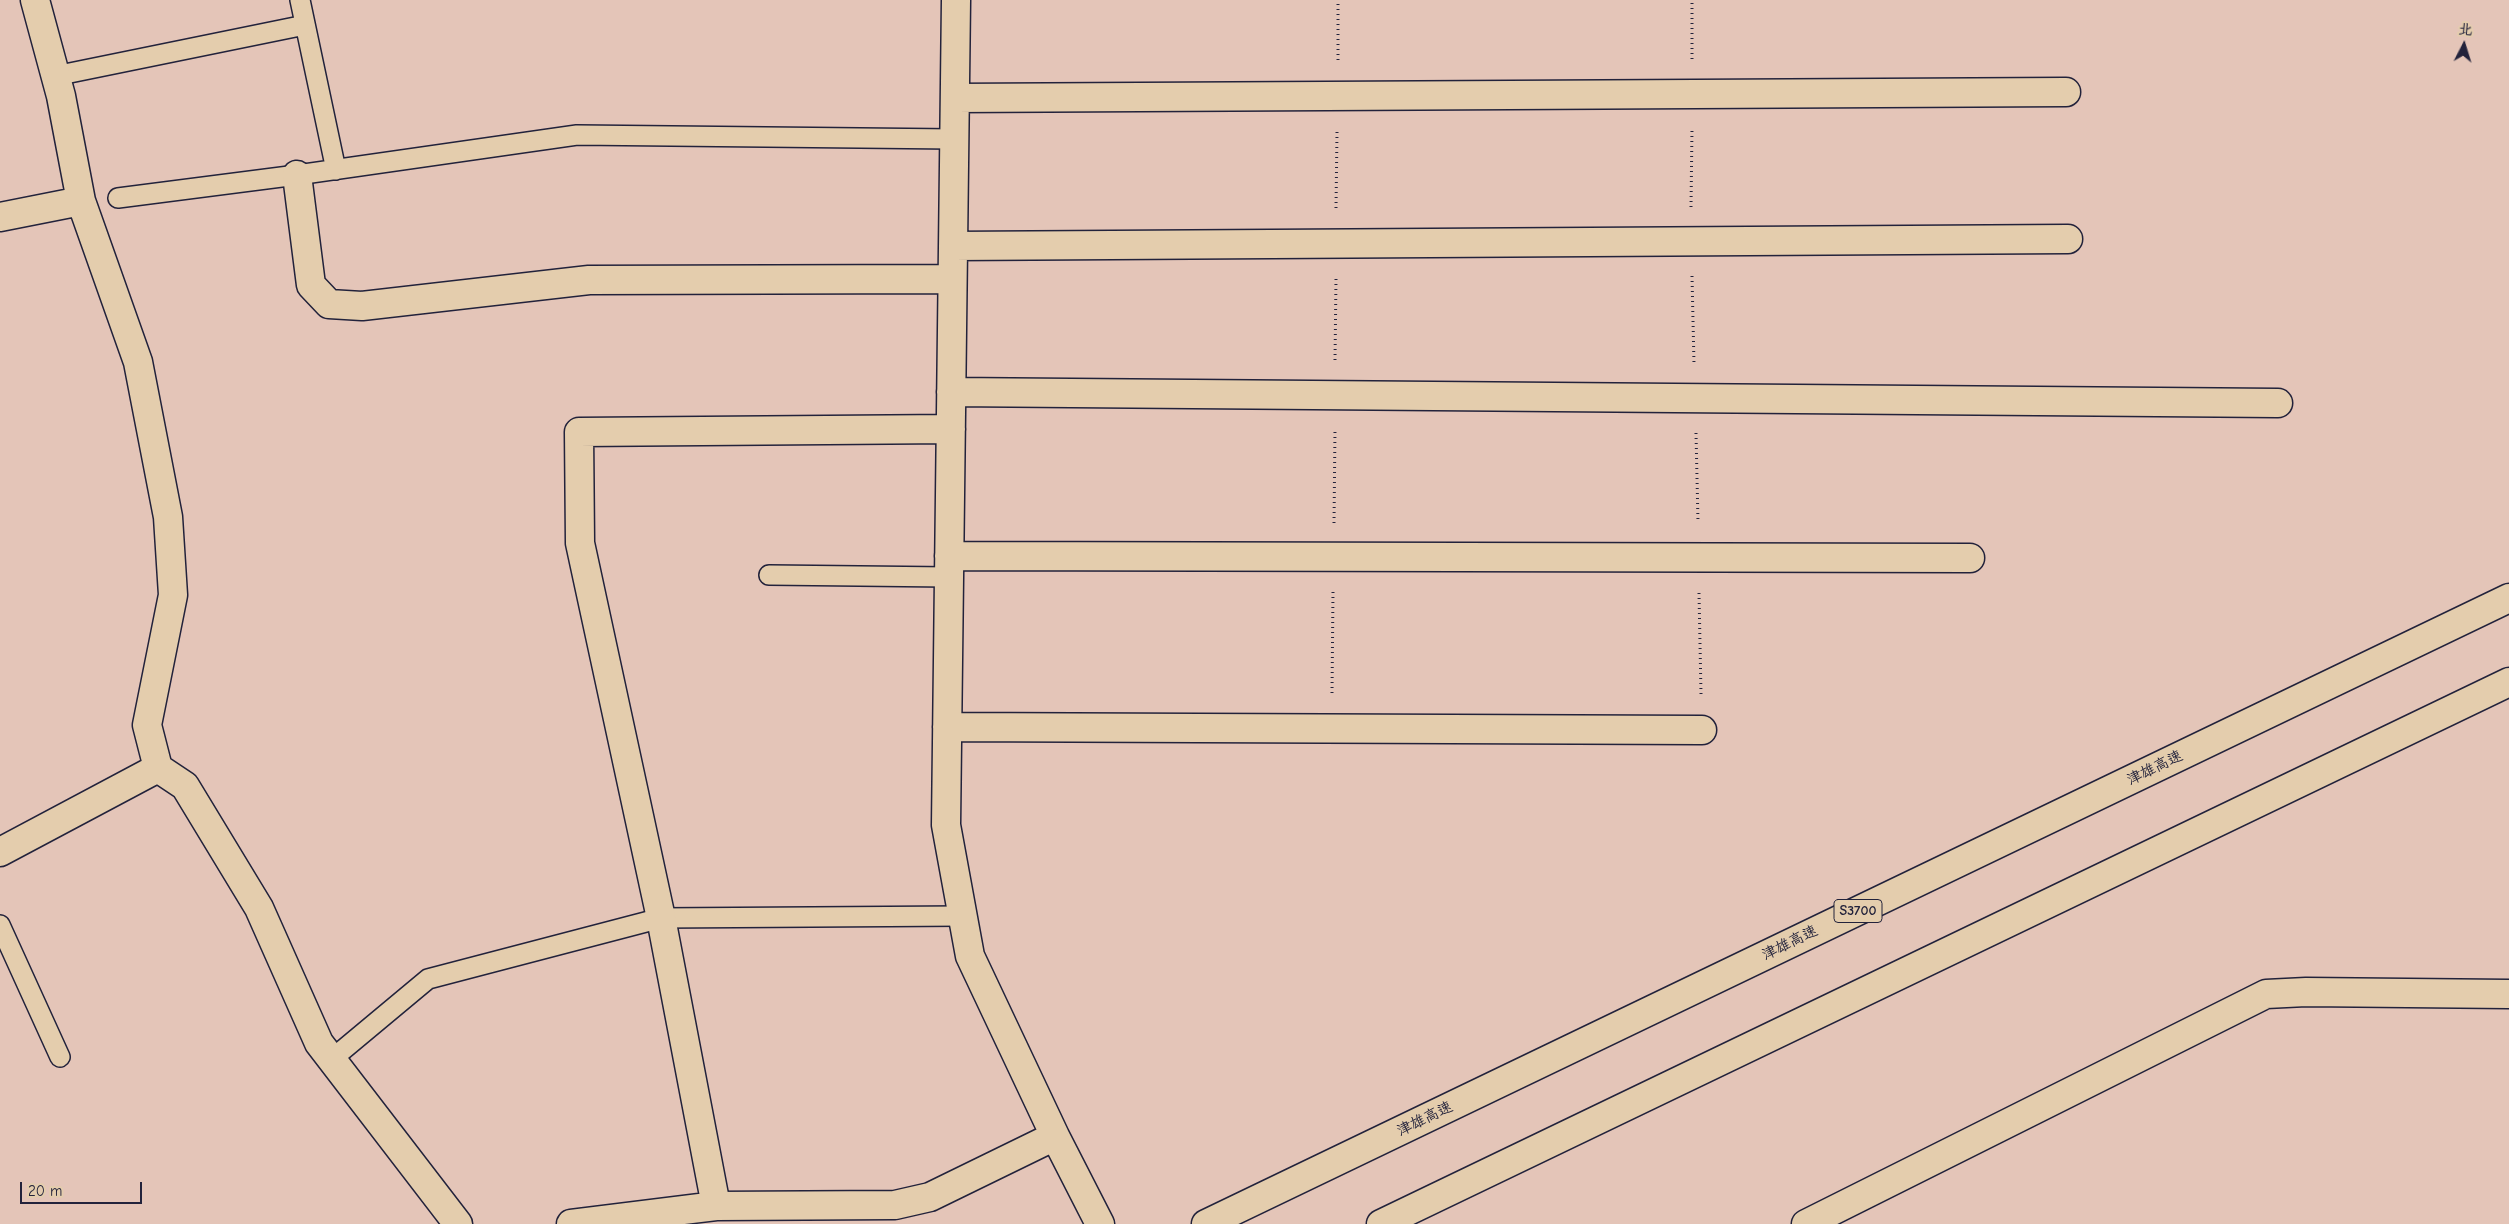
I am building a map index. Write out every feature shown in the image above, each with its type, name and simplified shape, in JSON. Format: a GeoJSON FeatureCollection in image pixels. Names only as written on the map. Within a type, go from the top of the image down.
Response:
{"type":"FeatureCollection","features":[{"type":"Feature","properties":{"kind":"main road"},"geometry":{"type":"LineString","coordinates":[[35,0],[55,76],[81,201],[138,362],[168,517],[173,595],[147,725],[158,768],[185,786],[254,900],[319,1043],[458,1224]]}},
{"type":"Feature","properties":{"kind":"main road"},"geometry":{"type":"LineString","coordinates":[[956,0],[946,825],[970,956],[1055,1136],[1100,1224]]}},
{"type":"Feature","properties":{"kind":"main road"},"geometry":{"type":"LineString","coordinates":[[955,98],[2066,92]]}},
{"type":"Feature","properties":{"kind":"main road"},"geometry":{"type":"LineString","coordinates":[[297,175],[311,285],[329,304],[362,306],[589,280],[952,280]]}},
{"type":"Feature","properties":{"kind":"main road"},"geometry":{"type":"LineString","coordinates":[[0,217],[81,201]]}},
{"type":"Feature","properties":{"kind":"main road"},"geometry":{"type":"LineString","coordinates":[[953,246],[2068,239]]}},
{"type":"Feature","properties":{"kind":"main road"},"geometry":{"type":"LineString","coordinates":[[951,392],[2278,403]]}},
{"type":"Feature","properties":{"kind":"main road"},"geometry":{"type":"LineString","coordinates":[[716,1206],[660,918],[580,543],[579,432],[951,430]]}},
{"type":"Feature","properties":{"kind":"main road"},"geometry":{"type":"LineString","coordinates":[[949,567],[1970,558]]}},
{"type":"Feature","properties":{"kind":"main road","name":"津雄高速"},"geometry":{"type":"LineString","coordinates":[[1206,1224],[2509,598]]}},
{"type":"Feature","properties":{"kind":"main road"},"geometry":{"type":"LineString","coordinates":[[1381,1224],[2509,682]]}},
{"type":"Feature","properties":{"kind":"main road"},"geometry":{"type":"LineString","coordinates":[[947,727],[1702,730]]}},
{"type":"Feature","properties":{"kind":"main road"},"geometry":{"type":"LineString","coordinates":[[0,852],[158,768]]}},
{"type":"Feature","properties":{"kind":"main road"},"geometry":{"type":"LineString","coordinates":[[1806,1224],[2266,994],[2306,992],[2509,994]]}},
{"type":"Feature","properties":{"kind":"main road"},"geometry":{"type":"LineString","coordinates":[[570,1224],[716,1206],[895,1205],[930,1197],[1055,1136]]}},
{"type":"Feature","properties":{"kind":"lane"},"geometry":{"type":"LineString","coordinates":[[300,0],[336,170]]}},
{"type":"Feature","properties":{"kind":"lane"},"geometry":{"type":"LineString","coordinates":[[55,76],[305,24]]}},
{"type":"Feature","properties":{"kind":"lane"},"geometry":{"type":"LineString","coordinates":[[118,198],[336,170],[578,135],[954,139]]}},
{"type":"Feature","properties":{"kind":"lane"},"geometry":{"type":"LineString","coordinates":[[769,575],[949,567]]}},
{"type":"Feature","properties":{"kind":"lane"},"geometry":{"type":"LineString","coordinates":[[332,1059],[428,980],[660,918],[963,916]]}},
{"type":"Feature","properties":{"kind":"lane"},"geometry":{"type":"LineString","coordinates":[[0,925],[60,1057]]}}]}
